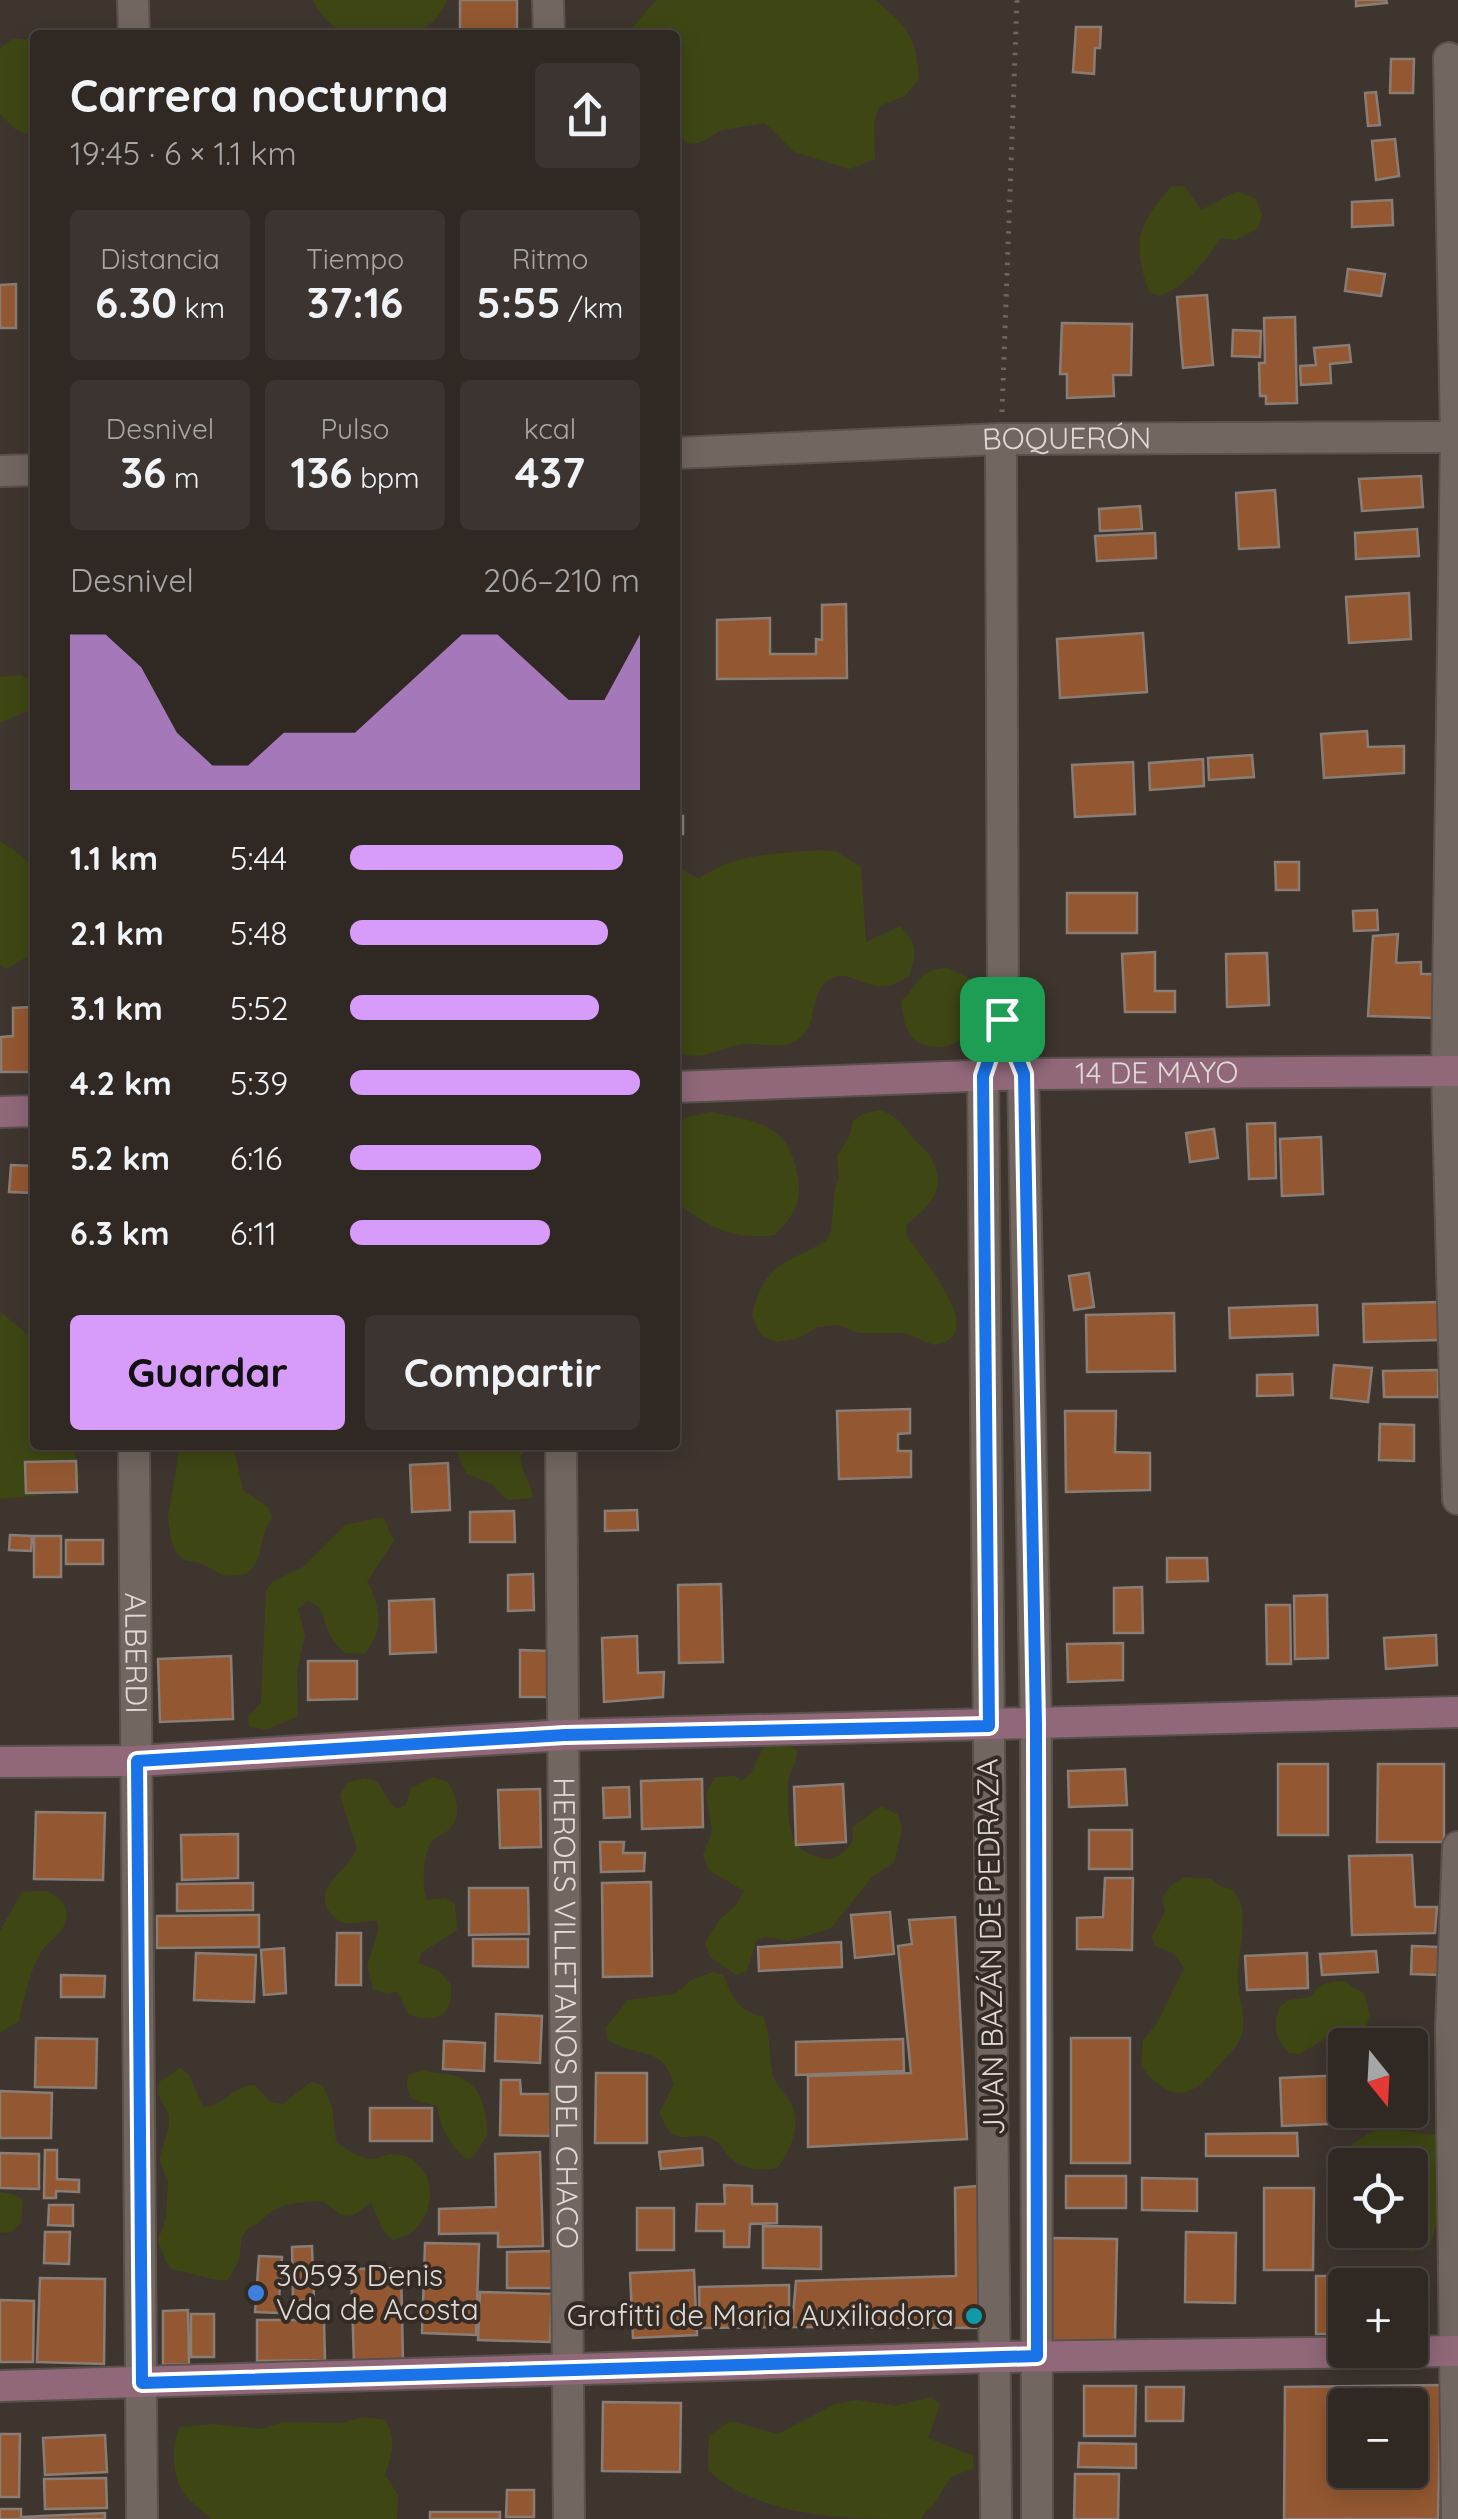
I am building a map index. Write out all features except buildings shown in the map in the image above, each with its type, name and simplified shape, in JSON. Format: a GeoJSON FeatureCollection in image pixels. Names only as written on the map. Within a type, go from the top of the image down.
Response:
{"type":"FeatureCollection","features":[{"type":"Feature","properties":{"kind":"main road","name":"14 DE MAYO"},"geometry":{"type":"LineString","coordinates":[[680,1086],[1024,1074],[1452,1071]]}},
{"type":"Feature","properties":{"kind":"main road"},"geometry":{"type":"LineString","coordinates":[[0,1112],[30,1111]]}},
{"type":"Feature","properties":{"kind":"main road"},"geometry":{"type":"LineString","coordinates":[[0,1762],[137,1761],[565,1735],[1458,1712]]}},
{"type":"Feature","properties":{"kind":"main road"},"geometry":{"type":"LineString","coordinates":[[0,2386],[994,2357],[1457,2351]]}},
{"type":"Feature","properties":{"kind":"street"},"geometry":{"type":"LineString","coordinates":[[133,0],[134,30]]}},
{"type":"Feature","properties":{"kind":"street"},"geometry":{"type":"LineString","coordinates":[[548,0],[548,30]]}},
{"type":"Feature","properties":{"kind":"street"},"geometry":{"type":"LineString","coordinates":[[1449,58],[1457,437],[1452,1071],[1458,1499]]}},
{"type":"Feature","properties":{"kind":"street","name":"BOQUERÓN"},"geometry":{"type":"LineString","coordinates":[[680,453],[1001,440],[1457,437]]}},
{"type":"Feature","properties":{"kind":"street"},"geometry":{"type":"LineString","coordinates":[[1001,440],[1002,1019],[1024,1074],[1036,1724],[1038,2519]]}},
{"type":"Feature","properties":{"kind":"street"},"geometry":{"type":"LineString","coordinates":[[0,471],[30,470]]}},
{"type":"Feature","properties":{"kind":"street","name":"JUAN BAZÁN DE PEDRAZA"},"geometry":{"type":"LineString","coordinates":[[996,2519],[983,1076],[1002,1019]]}},
{"type":"Feature","properties":{"kind":"street","name":"ALBERDI"},"geometry":{"type":"LineString","coordinates":[[134,1450],[142,2519]]}},
{"type":"Feature","properties":{"kind":"street","name":"HEROES VILLETANOS DEL CHACO"},"geometry":{"type":"LineString","coordinates":[[562,1450],[570,2519]]}},
{"type":"Feature","properties":{"kind":"street"},"geometry":{"type":"LineString","coordinates":[[1457,2519],[1451,2029],[1458,1846]]}},
{"type":"Feature","properties":{"kind":"path"},"geometry":{"type":"LineString","coordinates":[[1001,440],[1017,0]]}},
{"type":"Feature","properties":{"kind":"green space"},"geometry":{"type":"Polygon","coordinates":[[[313,0],[447,0],[435,20],[419,30],[340,30],[322,15],[313,0]]]}},
{"type":"Feature","properties":{"kind":"green space"},"geometry":{"type":"Polygon","coordinates":[[[656,0],[875,0],[908,33],[919,79],[905,96],[879,106],[874,122],[875,159],[850,169],[794,152],[765,123],[722,130],[699,143],[688,144],[680,135],[680,30],[630,30],[656,0]]]}},
{"type":"Feature","properties":{"kind":"green space"},"geometry":{"type":"Polygon","coordinates":[[[12,39],[30,40],[30,130],[25,134],[0,114],[0,48],[12,39]]]}},
{"type":"Feature","properties":{"kind":"green space"},"geometry":{"type":"Polygon","coordinates":[[[1184,186],[1201,210],[1237,191],[1256,199],[1262,215],[1258,228],[1236,240],[1221,238],[1187,279],[1160,296],[1149,292],[1140,260],[1140,235],[1150,213],[1171,187],[1184,186]]]}},
{"type":"Feature","properties":{"kind":"green space"},"geometry":{"type":"Polygon","coordinates":[[[21,675],[30,680],[30,710],[0,723],[0,677],[21,675]]]}},
{"type":"Feature","properties":{"kind":"green space"},"geometry":{"type":"Polygon","coordinates":[[[0,841],[30,865],[30,955],[7,969],[0,964],[0,841]]]}},
{"type":"Feature","properties":{"kind":"green space"},"geometry":{"type":"Polygon","coordinates":[[[835,851],[861,867],[866,942],[900,926],[914,949],[909,976],[881,987],[841,976],[826,982],[820,989],[809,1026],[791,1043],[744,1044],[694,1056],[680,1053],[680,869],[699,879],[741,859],[835,851]]]}},
{"type":"Feature","properties":{"kind":"green space"},"geometry":{"type":"Polygon","coordinates":[[[948,968],[973,980],[982,1006],[963,1037],[949,1046],[929,1046],[911,1036],[901,1001],[924,974],[948,968]]]}},
{"type":"Feature","properties":{"kind":"green space"},"geometry":{"type":"Polygon","coordinates":[[[880,1110],[900,1122],[936,1169],[934,1196],[907,1224],[906,1233],[951,1302],[956,1330],[950,1339],[934,1345],[905,1333],[859,1333],[838,1325],[817,1327],[799,1338],[777,1342],[761,1335],[752,1316],[763,1285],[779,1267],[826,1241],[839,1178],[837,1156],[849,1137],[853,1121],[880,1110]]]}},
{"type":"Feature","properties":{"kind":"green space"},"geometry":{"type":"Polygon","coordinates":[[[711,1112],[765,1126],[779,1135],[793,1158],[799,1194],[790,1216],[775,1235],[721,1230],[680,1205],[680,1122],[711,1112]]]}},
{"type":"Feature","properties":{"kind":"green space"},"geometry":{"type":"Polygon","coordinates":[[[0,1312],[30,1336],[30,1450],[74,1450],[80,1478],[62,1493],[0,1499],[0,1312]]]}},
{"type":"Feature","properties":{"kind":"green space"},"geometry":{"type":"Polygon","coordinates":[[[179,1450],[234,1450],[243,1490],[269,1508],[272,1518],[252,1568],[246,1574],[224,1576],[201,1563],[184,1560],[176,1552],[168,1517],[179,1450]]]}},
{"type":"Feature","properties":{"kind":"green space"},"geometry":{"type":"Polygon","coordinates":[[[525,1450],[520,1457],[533,1498],[507,1500],[492,1484],[467,1474],[456,1452],[525,1450]]]}},
{"type":"Feature","properties":{"kind":"green space"},"geometry":{"type":"Polygon","coordinates":[[[383,1517],[394,1541],[367,1581],[379,1619],[371,1645],[364,1654],[345,1653],[330,1636],[321,1610],[307,1601],[298,1609],[305,1635],[297,1671],[298,1716],[266,1730],[249,1726],[248,1717],[261,1703],[266,1591],[272,1582],[303,1567],[345,1525],[383,1517]]]}},
{"type":"Feature","properties":{"kind":"green space"},"geometry":{"type":"Polygon","coordinates":[[[766,1742],[783,1743],[798,1751],[788,1782],[790,1828],[797,1844],[810,1855],[833,1859],[843,1853],[849,1847],[853,1827],[881,1806],[898,1815],[902,1829],[894,1862],[872,1877],[831,1928],[790,1941],[764,1937],[756,1941],[747,1971],[736,1975],[710,1957],[705,1942],[744,1891],[709,1870],[703,1855],[712,1831],[706,1793],[715,1777],[735,1776],[741,1781],[751,1773],[766,1742]]]}},
{"type":"Feature","properties":{"kind":"green space"},"geometry":{"type":"Polygon","coordinates":[[[433,1777],[448,1782],[457,1814],[452,1826],[433,1840],[427,1852],[425,1894],[427,1900],[445,1898],[455,1904],[457,1930],[421,1953],[419,1963],[439,1971],[451,1985],[446,2011],[427,2018],[409,2015],[397,1991],[387,1994],[373,1989],[367,1966],[379,1929],[377,1921],[342,1922],[327,1908],[325,1900],[330,1884],[357,1849],[340,1796],[347,1783],[364,1778],[377,1781],[397,1809],[406,1805],[411,1788],[433,1777]]]}},
{"type":"Feature","properties":{"kind":"green space"},"geometry":{"type":"Polygon","coordinates":[[[1184,1877],[1211,1879],[1232,1889],[1241,1904],[1243,1929],[1237,1977],[1243,2021],[1241,2038],[1233,2050],[1200,2085],[1181,2093],[1162,2087],[1141,2066],[1143,2040],[1156,2025],[1184,1968],[1174,1954],[1155,1946],[1152,1936],[1165,1912],[1162,1898],[1184,1877]]]}},
{"type":"Feature","properties":{"kind":"green space"},"geometry":{"type":"Polygon","coordinates":[[[45,1891],[62,1902],[66,1921],[37,1960],[19,2021],[0,2033],[0,1931],[22,1892],[45,1891]]]}},
{"type":"Feature","properties":{"kind":"green space"},"geometry":{"type":"Polygon","coordinates":[[[713,1972],[724,1975],[737,2002],[748,2012],[763,2016],[766,2024],[773,2076],[795,2117],[791,2144],[777,2168],[747,2167],[736,2163],[707,2137],[671,2133],[660,2112],[674,2084],[663,2062],[607,2039],[606,2027],[628,2000],[675,1994],[691,1980],[713,1972]]]}},
{"type":"Feature","properties":{"kind":"green space"},"geometry":{"type":"Polygon","coordinates":[[[1344,1981],[1364,1994],[1370,2015],[1366,2028],[1328,2028],[1328,2039],[1300,2054],[1289,2053],[1276,2031],[1280,2006],[1289,2000],[1311,1997],[1325,1984],[1344,1981]]]}},
{"type":"Feature","properties":{"kind":"green space"},"geometry":{"type":"Polygon","coordinates":[[[180,2068],[189,2075],[203,2107],[217,2104],[247,2086],[255,2085],[270,2102],[283,2104],[311,2082],[323,2085],[332,2107],[336,2142],[366,2158],[405,2156],[422,2169],[430,2199],[420,2224],[392,2240],[371,2203],[352,2216],[341,2215],[323,2201],[294,2203],[274,2210],[249,2227],[242,2236],[239,2260],[228,2280],[173,2270],[158,2241],[166,2218],[168,2181],[159,2160],[169,2115],[158,2094],[159,2082],[180,2068]]]}},
{"type":"Feature","properties":{"kind":"green space"},"geometry":{"type":"Polygon","coordinates":[[[424,2070],[456,2076],[477,2092],[488,2135],[472,2158],[466,2159],[450,2141],[437,2106],[412,2099],[408,2075],[424,2070]]]}},
{"type":"Feature","properties":{"kind":"green space"},"geometry":{"type":"Polygon","coordinates":[[[1374,2130],[1442,2136],[1440,2212],[1430,2245],[1428,2148],[1348,2148],[1374,2130]]]}},
{"type":"Feature","properties":{"kind":"green space"},"geometry":{"type":"Polygon","coordinates":[[[0,2192],[23,2200],[21,2223],[11,2232],[0,2233],[0,2192]]]}},
{"type":"Feature","properties":{"kind":"green space"},"geometry":{"type":"Polygon","coordinates":[[[931,2397],[940,2405],[928,2438],[973,2456],[974,2469],[951,2479],[921,2519],[837,2516],[780,2507],[729,2486],[708,2470],[709,2436],[730,2421],[778,2434],[835,2404],[858,2400],[895,2406],[931,2397]]]}},
{"type":"Feature","properties":{"kind":"green space"},"geometry":{"type":"Polygon","coordinates":[[[364,2417],[385,2420],[391,2434],[385,2475],[398,2495],[397,2519],[211,2519],[187,2497],[178,2482],[174,2453],[180,2427],[214,2424],[261,2429],[283,2422],[341,2423],[364,2417]]]}},
{"type":"Feature","properties":{"kind":"place","name":"30593 Denis Vda de Acosta"},"geometry":{"type":"Point","coordinates":[256,2293]}},
{"type":"Feature","properties":{"kind":"place","name":"Grafitti de Maria Auxiliadora"},"geometry":{"type":"Point","coordinates":[974,2316]}},
{"type":"Feature","properties":{"kind":"route"},"geometry":{"type":"LineString","coordinates":[[1002,1019],[1024,1074],[1036,1724],[1037,2356],[142,2383],[137,1761],[565,1735],[989,1726],[983,1076],[1002,1019]]}}]}
